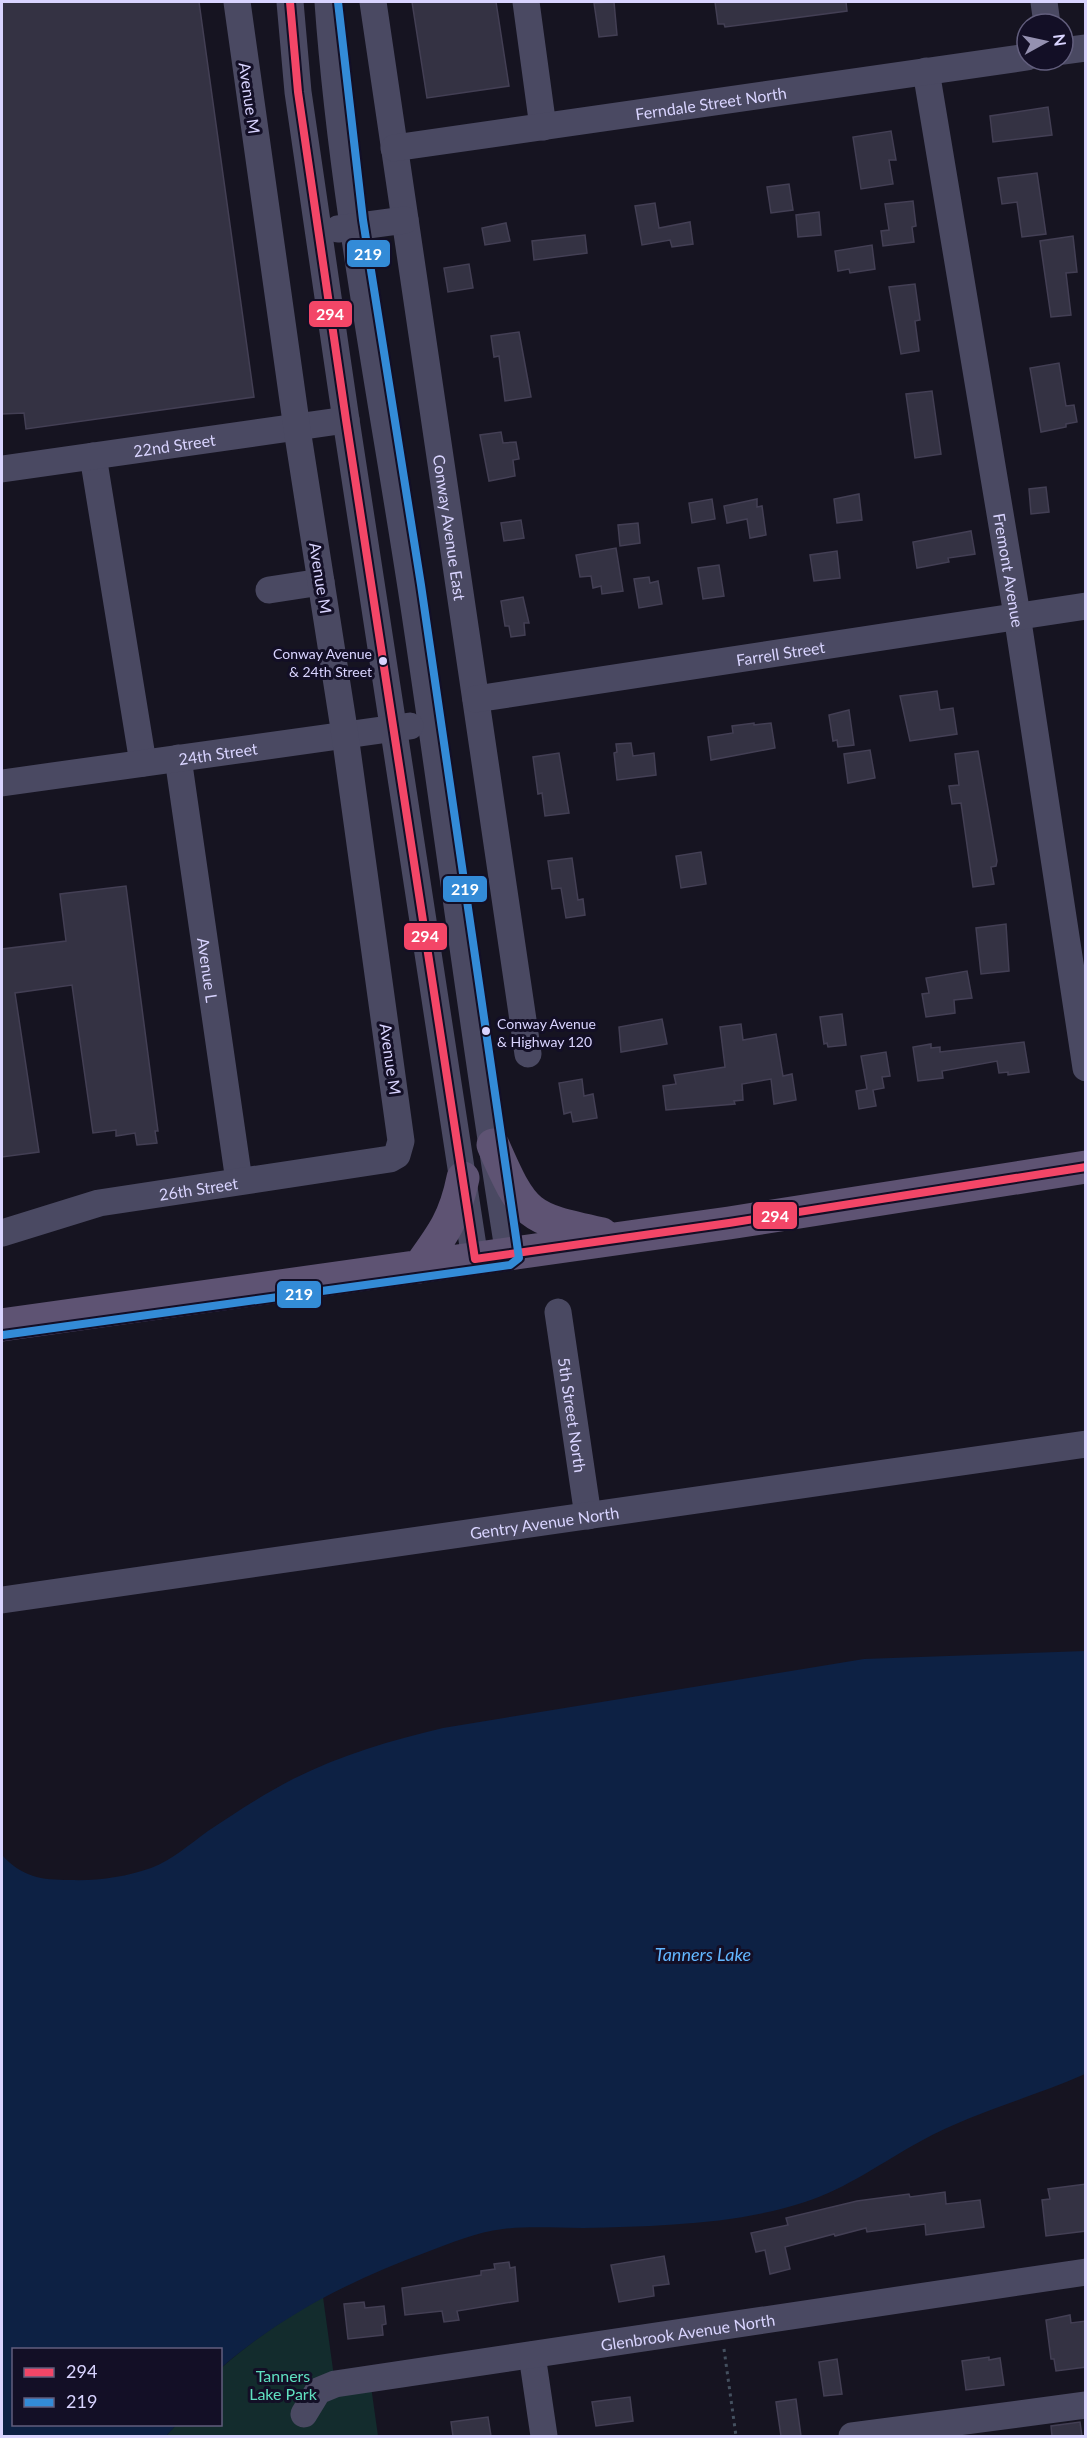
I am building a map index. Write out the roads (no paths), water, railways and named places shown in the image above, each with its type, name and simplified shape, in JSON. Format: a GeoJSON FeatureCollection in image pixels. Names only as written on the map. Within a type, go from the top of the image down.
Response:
{"type":"FeatureCollection","features":[{"type":"Feature","properties":{"kind":"main road"},"geometry":{"type":"LineString","coordinates":[[493,1145],[515,1192],[535,1215],[551,1222],[621,1239]]}},
{"type":"Feature","properties":{"kind":"main road"},"geometry":{"type":"LineString","coordinates":[[2,1325],[621,1239],[1086,1167]]}},
{"type":"Feature","properties":{"kind":"main road"},"geometry":{"type":"LineString","coordinates":[[419,1266],[447,1228],[458,1206],[463,1178]]}},
{"type":"Feature","properties":{"kind":"street","name":"Avenue M"},"geometry":{"type":"LineString","coordinates":[[237,2],[297,429],[345,735],[400,1126],[401,1141],[397,1155]]}},
{"type":"Feature","properties":{"kind":"street"},"geometry":{"type":"LineString","coordinates":[[290,2],[297,83],[346,420],[475,1259]]}},
{"type":"Feature","properties":{"kind":"street"},"geometry":{"type":"LineString","coordinates":[[328,2],[338,104],[355,227],[432,723],[509,1255]]}},
{"type":"Feature","properties":{"kind":"street","name":"Conway Avenue East"},"geometry":{"type":"LineString","coordinates":[[373,2],[528,1054]]}},
{"type":"Feature","properties":{"kind":"street"},"geometry":{"type":"LineString","coordinates":[[526,2],[543,127]]}},
{"type":"Feature","properties":{"kind":"street","name":"Ferndale Street North"},"geometry":{"type":"LineString","coordinates":[[394,148],[1015,59]]}},
{"type":"Feature","properties":{"kind":"street","name":"Fremont Avenue"},"geometry":{"type":"LineString","coordinates":[[926,71],[1017,615],[1086,1068]]}},
{"type":"Feature","properties":{"kind":"street"},"geometry":{"type":"LineString","coordinates":[[319,232],[405,220]]}},
{"type":"Feature","properties":{"kind":"street","name":"22nd Street"},"geometry":{"type":"LineString","coordinates":[[2,469],[297,429],[346,420]]}},
{"type":"Feature","properties":{"kind":"street"},"geometry":{"type":"LineString","coordinates":[[93,456],[142,763]]}},
{"type":"Feature","properties":{"kind":"street"},"geometry":{"type":"LineString","coordinates":[[269,590],[321,582]]}},
{"type":"Feature","properties":{"kind":"street","name":"Farrell Street"},"geometry":{"type":"LineString","coordinates":[[476,699],[1086,606]]}},
{"type":"Feature","properties":{"kind":"street","name":"24th Street"},"geometry":{"type":"LineString","coordinates":[[2,783],[432,723]]}},
{"type":"Feature","properties":{"kind":"street","name":"Avenue L"},"geometry":{"type":"LineString","coordinates":[[178,758],[239,1181]]}},
{"type":"Feature","properties":{"kind":"street","name":"26th Street"},"geometry":{"type":"LineString","coordinates":[[2,1233],[99,1203],[317,1171],[390,1159],[397,1155]]}},
{"type":"Feature","properties":{"kind":"street","name":"5th Street North"},"geometry":{"type":"LineString","coordinates":[[558,1312],[588,1516]]}},
{"type":"Feature","properties":{"kind":"street","name":"Gentry Avenue North"},"geometry":{"type":"LineString","coordinates":[[2,1600],[1086,1444]]}},
{"type":"Feature","properties":{"kind":"street","name":"Glenbrook Avenue North"},"geometry":{"type":"LineString","coordinates":[[304,2414],[313,2397],[330,2385],[1086,2272]]}},
{"type":"Feature","properties":{"kind":"street"},"geometry":{"type":"LineString","coordinates":[[532,2355],[544,2436]]}},
{"type":"Feature","properties":{"kind":"street"},"geometry":{"type":"LineString","coordinates":[[852,2436],[1086,2405]]}},
{"type":"Feature","properties":{"kind":"water","name":"Tanners Lake"},"geometry":{"type":"Polygon","coordinates":[[[1085,1651],[1085,2074],[961,2122],[921,2141],[836,2190],[778,2210],[723,2220],[667,2225],[513,2228],[493,2230],[464,2238],[371,2274],[318,2301],[268,2331],[222,2367],[222,2348],[12,2348],[12,2426],[175,2426],[166,2436],[2,2436],[2,1855],[25,1873],[41,1878],[80,1880],[122,1876],[166,1861],[208,1831],[293,1779],[367,1749],[443,1728],[864,1659],[1085,1651]]]}},
{"type":"Feature","properties":{"kind":"place","name":"Conway Avenue & 24th Street"},"geometry":{"type":"Point","coordinates":[383,661]}},
{"type":"Feature","properties":{"kind":"place","name":"Conway Avenue & Highway 120"},"geometry":{"type":"Point","coordinates":[486,1031]}},
{"type":"Feature","properties":{"kind":"park label","name":"Tanners Lake Park"},"geometry":{"type":"Point","coordinates":[283,2384]}}]}
